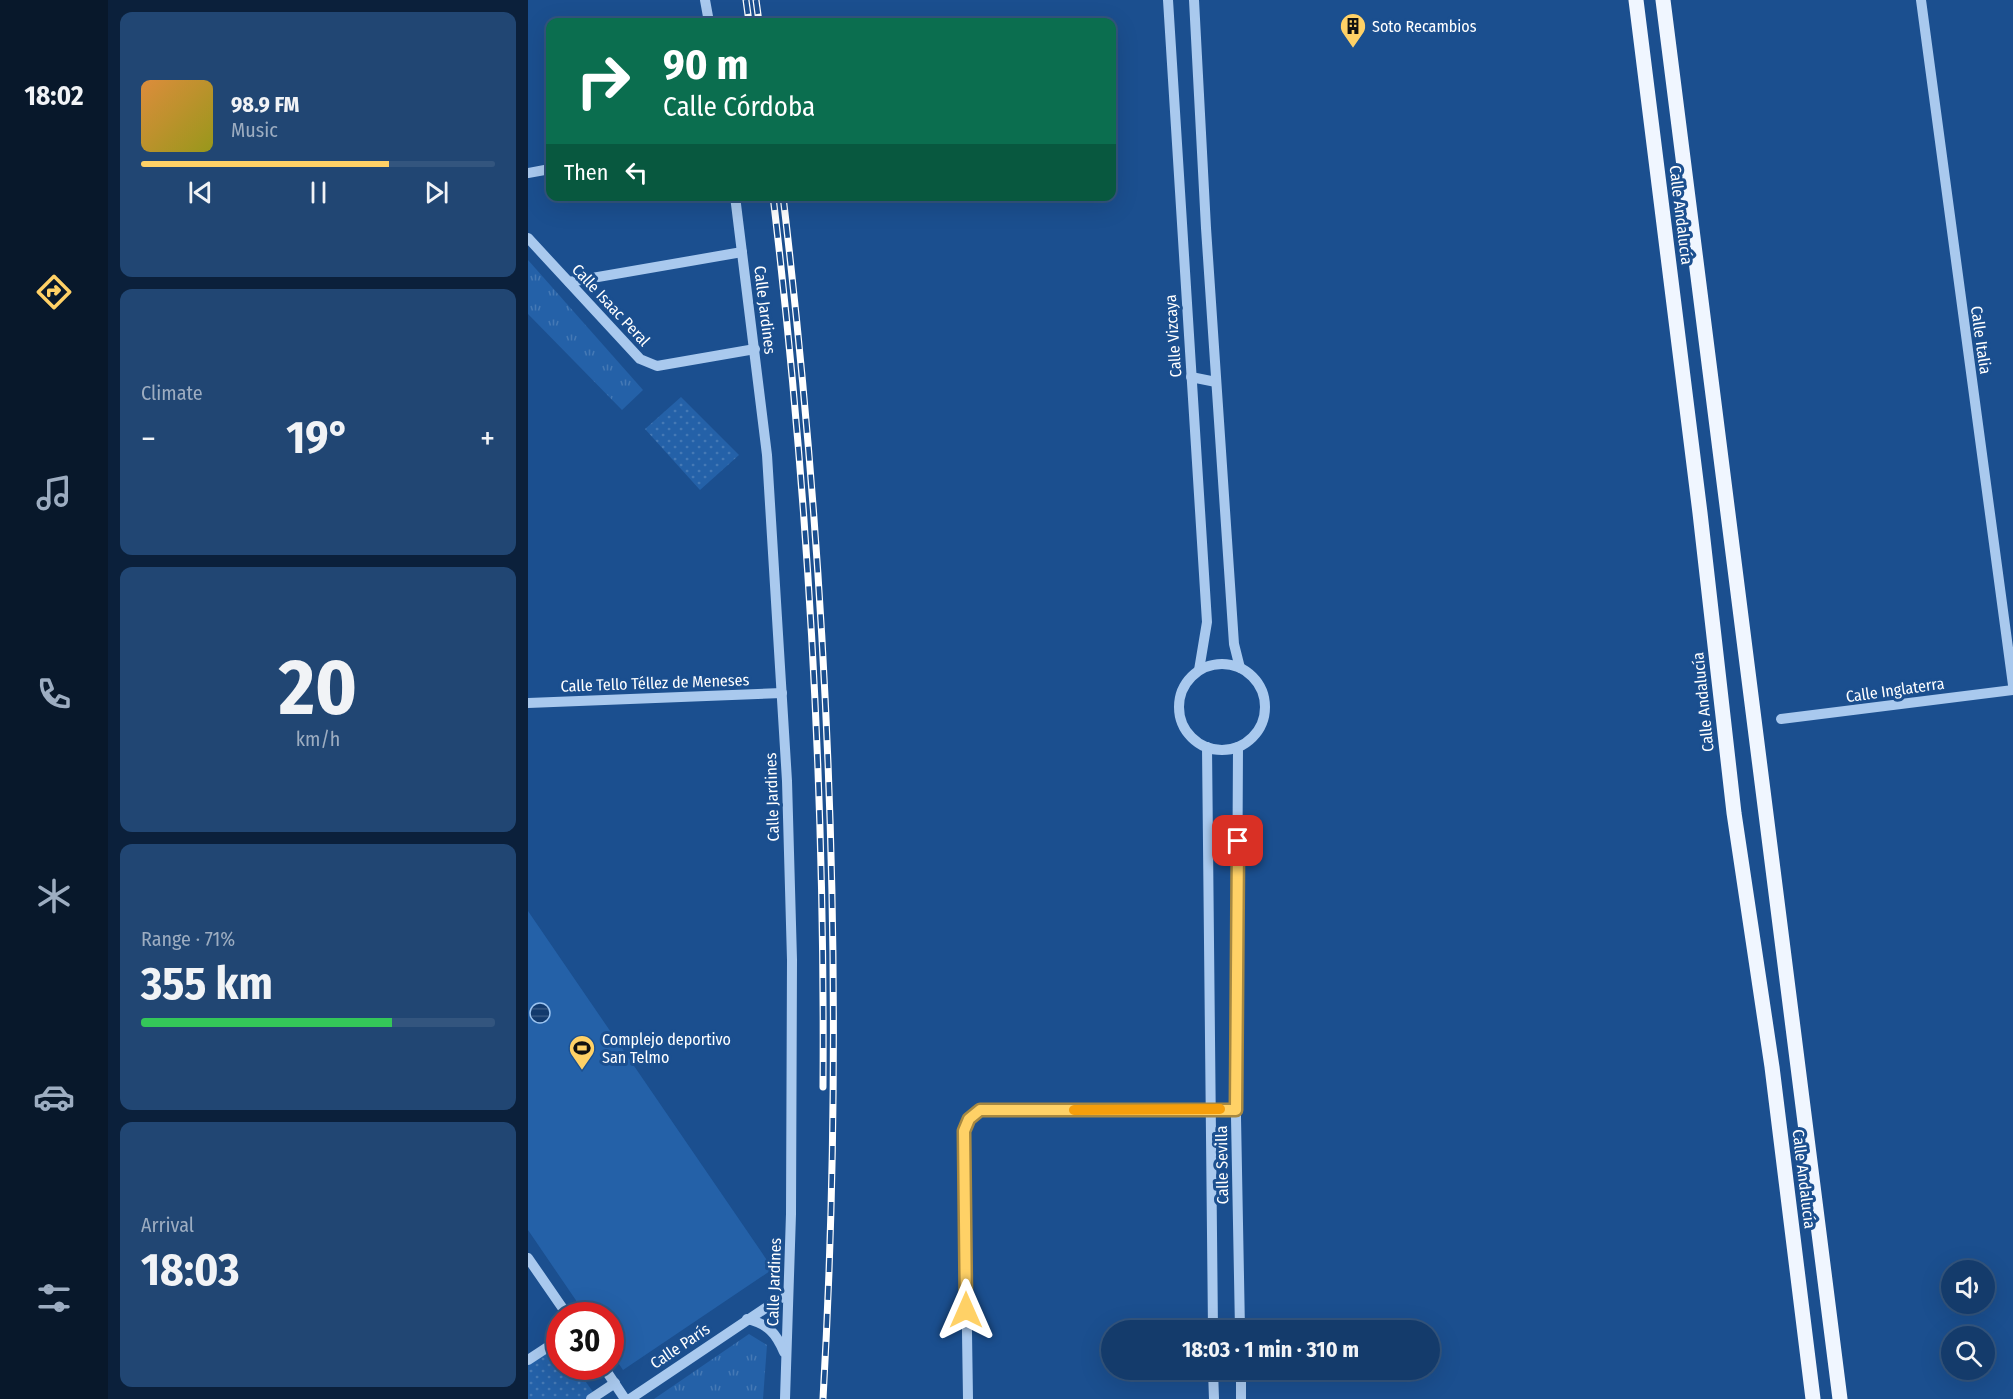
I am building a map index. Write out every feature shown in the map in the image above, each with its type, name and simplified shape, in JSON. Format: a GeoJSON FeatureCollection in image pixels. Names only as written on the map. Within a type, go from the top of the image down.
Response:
{"type":"FeatureCollection","features":[{"type":"Feature","properties":{"kind":"main road","name":"Calle Andalucía"},"geometry":{"type":"LineString","coordinates":[[1636,0],[1734,813],[1772,1067],[1813,1399]]}},
{"type":"Feature","properties":{"kind":"main road","name":"Calle Andalucía"},"geometry":{"type":"LineString","coordinates":[[1663,0],[1840,1399]]}},
{"type":"Feature","properties":{"kind":"street"},"geometry":{"type":"LineString","coordinates":[[705,0],[708,18]]}},
{"type":"Feature","properties":{"kind":"street","name":"Calle Vizcaya"},"geometry":{"type":"LineString","coordinates":[[1168,0],[1207,622],[1199,670]]}},
{"type":"Feature","properties":{"kind":"street"},"geometry":{"type":"LineString","coordinates":[[1194,0],[1234,644],[1240,668]]}},
{"type":"Feature","properties":{"kind":"street","name":"Calle Italia"},"geometry":{"type":"LineString","coordinates":[[1921,0],[2013,685]]}},
{"type":"Feature","properties":{"kind":"street"},"geometry":{"type":"LineString","coordinates":[[528,173],[546,170]]}},
{"type":"Feature","properties":{"kind":"street","name":"Calle Jardines"},"geometry":{"type":"LineString","coordinates":[[736,201],[767,455],[782,693],[792,960],[785,1399]]}},
{"type":"Feature","properties":{"kind":"street","name":"Calle Isaac Peral"},"geometry":{"type":"LineString","coordinates":[[528,237],[640,359],[657,366],[755,349]]}},
{"type":"Feature","properties":{"kind":"street"},"geometry":{"type":"LineString","coordinates":[[569,282],[742,252]]}},
{"type":"Feature","properties":{"kind":"street"},"geometry":{"type":"LineString","coordinates":[[1191,377],[1216,382]]}},
{"type":"Feature","properties":{"kind":"street"},"geometry":{"type":"LineString","coordinates":[[1218,664],[1240,668],[1259,685],[1264,711],[1254,735],[1238,747],[1218,750],[1207,747],[1189,735],[1183,725],[1179,709],[1184,686],[1199,670],[1218,664]]}},
{"type":"Feature","properties":{"kind":"street","name":"Calle Inglaterra"},"geometry":{"type":"LineString","coordinates":[[1781,719],[2013,690]]}},
{"type":"Feature","properties":{"kind":"street","name":"Calle Tello Téllez de Meneses"},"geometry":{"type":"LineString","coordinates":[[528,702],[782,693]]}},
{"type":"Feature","properties":{"kind":"street","name":"Calle Sevilla"},"geometry":{"type":"LineString","coordinates":[[1207,747],[1213,1320]]}},
{"type":"Feature","properties":{"kind":"street","name":"Calle Sevilla"},"geometry":{"type":"LineString","coordinates":[[1238,747],[1236,1110],[1240,1320]]}},
{"type":"Feature","properties":{"kind":"street"},"geometry":{"type":"LineString","coordinates":[[968,1399],[964,1131],[969,1119],[980,1110],[1236,1110]]}},
{"type":"Feature","properties":{"kind":"street"},"geometry":{"type":"LineString","coordinates":[[528,1258],[558,1302]]}},
{"type":"Feature","properties":{"kind":"street","name":"Calle París"},"geometry":{"type":"LineString","coordinates":[[613,1380],[627,1399],[788,1293]]}},
{"type":"Feature","properties":{"kind":"street"},"geometry":{"type":"LineString","coordinates":[[747,1319],[769,1327],[777,1337],[786,1357]]}},
{"type":"Feature","properties":{"kind":"street"},"geometry":{"type":"LineString","coordinates":[[528,1360],[546,1348]]}},
{"type":"Feature","properties":{"kind":"street"},"geometry":{"type":"LineString","coordinates":[[1213,1380],[1214,1399]]}},
{"type":"Feature","properties":{"kind":"street"},"geometry":{"type":"LineString","coordinates":[[1241,1380],[1241,1399]]}},
{"type":"Feature","properties":{"kind":"street"},"geometry":{"type":"LineString","coordinates":[[591,1399],[615,1383]]}},
{"type":"Feature","properties":{"kind":"green space"},"geometry":{"type":"Polygon","coordinates":[[[528,260],[643,390],[622,410],[528,314],[528,260]]]}},
{"type":"Feature","properties":{"kind":"green space"},"geometry":{"type":"Polygon","coordinates":[[[681,397],[739,455],[700,490],[645,429],[681,397]]]}},
{"type":"Feature","properties":{"kind":"green space","name":"Complejo deportivo San Telmo"},"geometry":{"type":"Polygon","coordinates":[[[528,911],[773,1269],[624,1369],[624,1302],[577,1302],[528,1230],[528,911]]]}},
{"type":"Feature","properties":{"kind":"green space"},"geometry":{"type":"Polygon","coordinates":[[[749,1334],[767,1345],[763,1399],[654,1399],[749,1334]]]}},
{"type":"Feature","properties":{"kind":"green space"},"geometry":{"type":"Polygon","coordinates":[[[546,1351],[546,1380],[584,1380],[596,1396],[591,1399],[528,1399],[528,1360],[546,1351]]]}},
{"type":"Feature","properties":{"kind":"shaded area"},"geometry":{"type":"Polygon","coordinates":[[[540,1003],[547,1006],[550,1013],[547,1020],[540,1023],[533,1020],[530,1013],[533,1006],[540,1003]]]}},
{"type":"Feature","properties":{"kind":"railway"},"geometry":{"type":"LineString","coordinates":[[746,0],[748,18]]}},
{"type":"Feature","properties":{"kind":"railway"},"geometry":{"type":"LineString","coordinates":[[756,0],[758,18]]}},
{"type":"Feature","properties":{"kind":"railway"},"geometry":{"type":"LineString","coordinates":[[774,201],[796,418],[812,641],[821,864],[823,1087]]}},
{"type":"Feature","properties":{"kind":"railway"},"geometry":{"type":"LineString","coordinates":[[784,201],[812,496],[829,797],[833,947],[833,1098],[830,1249],[823,1399]]}},
{"type":"Feature","properties":{"kind":"slow traffic"},"geometry":{"type":"LineString","coordinates":[[1074,1110],[1220,1109]]}},
{"type":"Feature","properties":{"kind":"place","name":"Soto Recambios"},"geometry":{"type":"Point","coordinates":[1353,49]}},
{"type":"Feature","properties":{"kind":"place","name":"Complejo deportivo San Telmo"},"geometry":{"type":"Point","coordinates":[582,1071]}},
{"type":"Feature","properties":{"kind":"route"},"geometry":{"type":"LineString","coordinates":[[966,1310],[964,1131],[969,1119],[980,1110],[1236,1110],[1238,841]]}}]}
